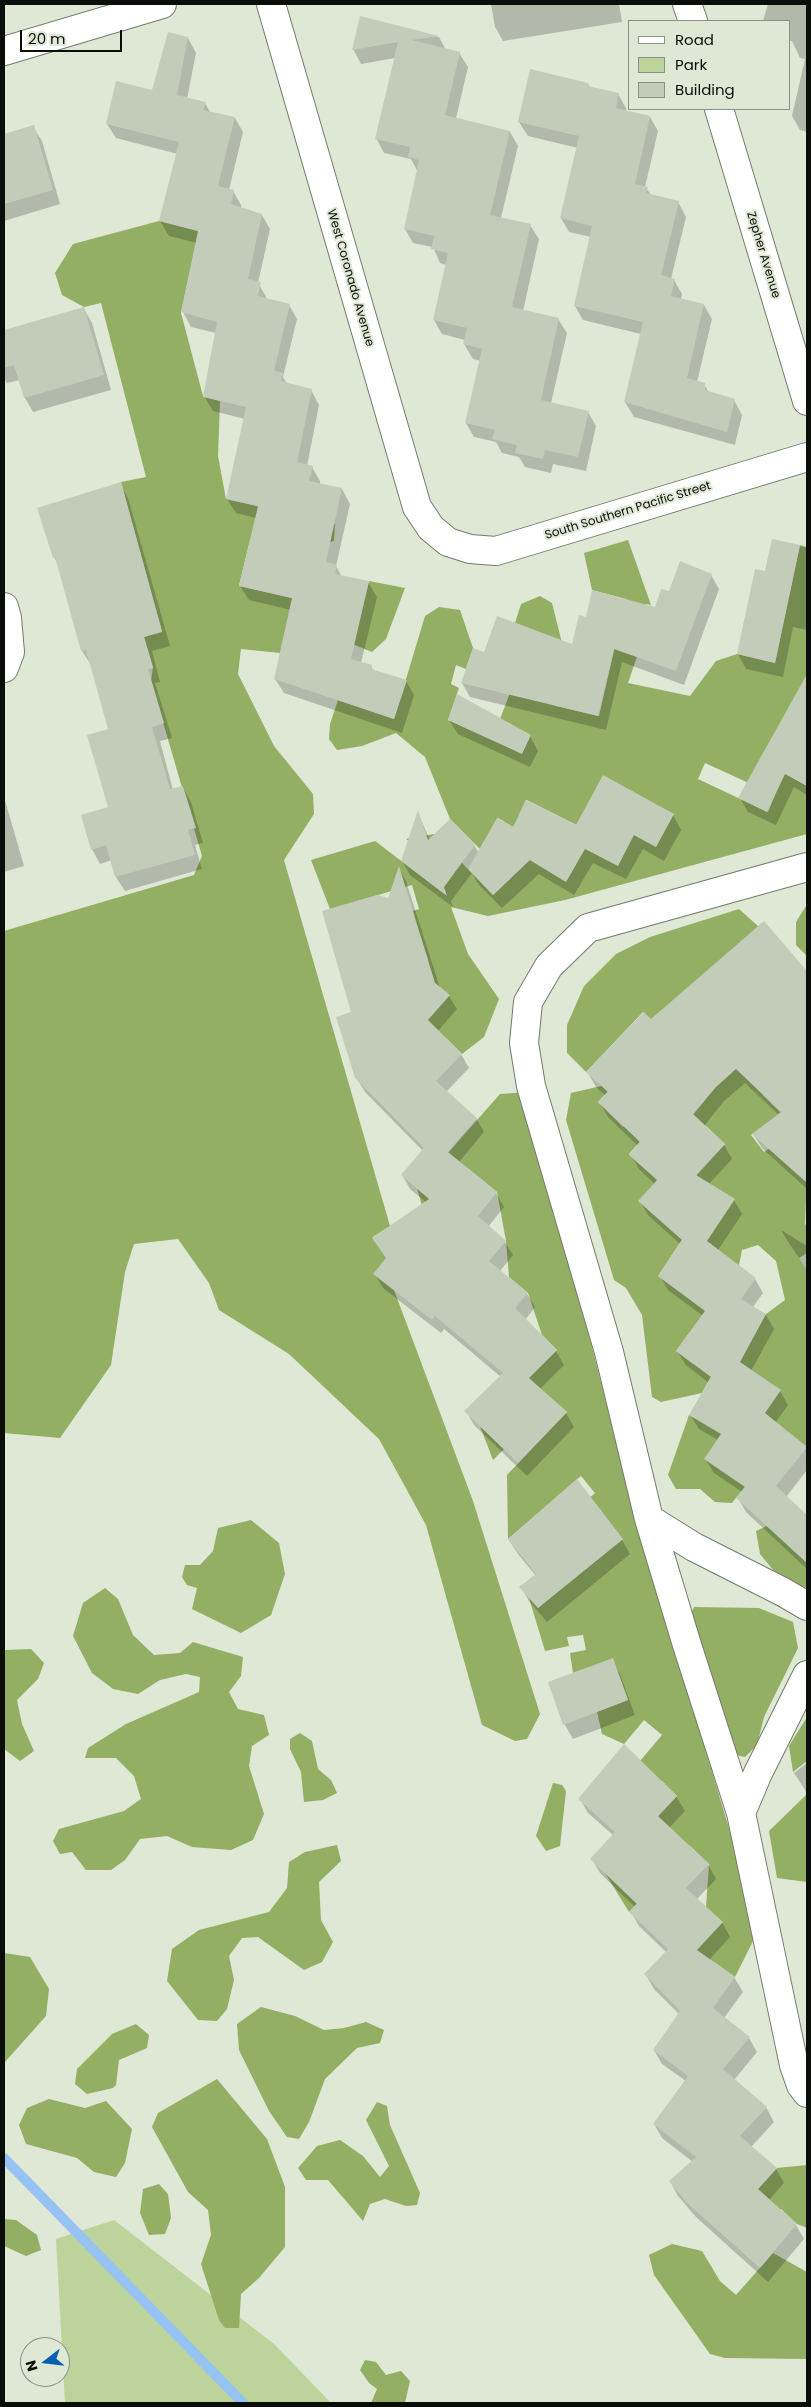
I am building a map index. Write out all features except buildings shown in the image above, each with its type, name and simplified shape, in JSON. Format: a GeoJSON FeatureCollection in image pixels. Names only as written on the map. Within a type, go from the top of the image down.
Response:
{"type":"FeatureCollection","features":[{"type":"Feature","properties":{"kind":"street"},"geometry":{"type":"LineString","coordinates":[[4,51],[162,4]]}},
{"type":"Feature","properties":{"kind":"street","name":"West Coronado Avenue"},"geometry":{"type":"LineString","coordinates":[[271,4],[417,508],[431,528],[448,542]]}},
{"type":"Feature","properties":{"kind":"street"},"geometry":{"type":"LineString","coordinates":[[688,4],[693,20]]}},
{"type":"Feature","properties":{"kind":"street","name":"Zepher Avenue"},"geometry":{"type":"LineString","coordinates":[[719,110],[807,401]]}},
{"type":"Feature","properties":{"kind":"street","name":"South Southern Pacific Street"},"geometry":{"type":"LineString","coordinates":[[448,542],[470,549],[496,550],[807,457]]}},
{"type":"Feature","properties":{"kind":"street"},"geometry":{"type":"LineString","coordinates":[[4,607],[7,618],[10,652],[4,668]]}},
{"type":"Feature","properties":{"kind":"street"},"geometry":{"type":"LineString","coordinates":[[807,867],[588,928],[549,966],[528,1002],[524,1043],[530,1086],[609,1352],[649,1519],[741,1813],[792,2057],[801,2085],[807,2093]]}},
{"type":"Feature","properties":{"kind":"street"},"geometry":{"type":"LineString","coordinates":[[649,1519],[694,1547],[807,1606]]}},
{"type":"Feature","properties":{"kind":"street"},"geometry":{"type":"LineString","coordinates":[[741,1813],[758,1773],[807,1675]]}},
{"type":"Feature","properties":{"kind":"green space"},"geometry":{"type":"Polygon","coordinates":[[[159,221],[218,236],[191,267],[181,313],[203,396],[220,401],[218,456],[226,499],[335,524],[334,541],[314,547],[287,553],[249,544],[239,586],[361,614],[369,581],[405,588],[386,639],[372,652],[340,639],[280,653],[241,649],[238,674],[274,746],[313,794],[314,814],[284,860],[390,1226],[373,1237],[388,1256],[394,1290],[473,1501],[540,1714],[527,1739],[515,1741],[482,1725],[426,1525],[379,1439],[289,1354],[219,1310],[209,1283],[178,1239],[134,1244],[125,1272],[111,1365],[60,1438],[4,1433],[4,931],[194,875],[202,856],[151,681],[153,667],[144,637],[162,631],[121,482],[146,477],[101,303],[84,307],[62,295],[55,273],[73,244],[159,221]]]}},
{"type":"Feature","properties":{"kind":"green space"},"geometry":{"type":"Polygon","coordinates":[[[628,540],[651,605],[646,604],[641,618],[649,621],[628,683],[690,696],[716,661],[737,654],[775,663],[800,545],[807,547],[807,724],[803,730],[807,734],[807,765],[769,743],[760,759],[807,786],[807,834],[565,900],[488,916],[451,907],[468,954],[499,999],[484,1037],[462,1054],[447,1039],[438,1048],[422,1026],[449,995],[427,976],[352,981],[428,960],[421,938],[376,951],[369,924],[419,909],[412,885],[330,909],[311,860],[375,841],[441,891],[453,874],[406,839],[434,834],[493,895],[510,879],[450,819],[425,757],[396,733],[362,746],[337,750],[329,739],[330,724],[338,700],[394,719],[425,616],[439,607],[460,610],[473,648],[466,669],[456,665],[451,684],[459,688],[448,720],[492,740],[534,630],[515,623],[521,604],[540,596],[552,603],[562,643],[556,706],[599,716],[626,599],[592,590],[584,553],[628,540]],[[705,763],[698,779],[768,812],[775,795],[705,763]],[[527,800],[519,815],[626,850],[527,800]],[[585,808],[656,847],[673,814],[585,808]],[[498,818],[488,835],[565,881],[576,864],[498,818]]]}},
{"type":"Feature","properties":{"kind":"green space"},"geometry":{"type":"Polygon","coordinates":[[[806,906],[807,956],[796,945],[796,922],[806,906]]]}},
{"type":"Feature","properties":{"kind":"green space"},"geometry":{"type":"Polygon","coordinates":[[[739,909],[758,926],[755,1046],[807,999],[807,1051],[763,1095],[781,1113],[802,1178],[807,1172],[805,1224],[807,1226],[807,1253],[799,1258],[807,1270],[807,1447],[788,1432],[732,1503],[715,1502],[700,1489],[676,1489],[668,1475],[689,1415],[705,1424],[766,1314],[785,1300],[776,1261],[758,1245],[742,1250],[739,1265],[676,1351],[693,1364],[716,1367],[702,1393],[661,1402],[652,1397],[642,1315],[626,1288],[614,1280],[566,1120],[571,1093],[601,1086],[658,1026],[643,1012],[586,1072],[567,1053],[567,1025],[584,986],[616,954],[650,937],[739,909]],[[656,1039],[598,1102],[623,1127],[683,1064],[656,1039]],[[689,1085],[629,1154],[647,1170],[706,1099],[689,1085]],[[767,1123],[751,1135],[764,1152],[781,1140],[767,1123]],[[706,1126],[658,1218],[725,1144],[706,1126]],[[716,1188],[658,1276],[675,1288],[716,1188]]]}},
{"type":"Feature","properties":{"kind":"green space"},"geometry":{"type":"Polygon","coordinates":[[[527,1092],[634,1512],[731,1835],[755,1937],[735,1977],[714,1962],[695,1990],[676,1972],[706,1907],[709,1864],[690,1846],[629,1912],[605,1873],[677,1796],[662,1781],[629,1817],[607,1800],[662,1735],[644,1720],[624,1744],[602,1734],[597,1712],[628,1700],[613,1659],[573,1673],[570,1653],[586,1650],[583,1635],[567,1637],[569,1646],[545,1651],[529,1598],[538,1608],[623,1539],[545,1537],[595,1493],[581,1476],[508,1539],[507,1475],[567,1412],[553,1400],[493,1460],[480,1426],[557,1350],[542,1335],[528,1293],[509,1277],[506,1241],[497,1192],[465,1166],[424,1213],[417,1188],[500,1094],[527,1092]]]}},
{"type":"Feature","properties":{"kind":"green space"},"geometry":{"type":"Polygon","coordinates":[[[251,1520],[279,1543],[285,1574],[271,1615],[241,1633],[192,1609],[197,1588],[187,1585],[182,1577],[185,1565],[200,1565],[213,1551],[218,1528],[251,1520]]]}},
{"type":"Feature","properties":{"kind":"green space"},"geometry":{"type":"Polygon","coordinates":[[[767,1526],[807,1563],[807,1588],[778,1576],[760,1554],[756,1531],[767,1526]]]}},
{"type":"Feature","properties":{"kind":"green space"},"geometry":{"type":"Polygon","coordinates":[[[105,1588],[118,1599],[133,1635],[154,1655],[180,1653],[193,1642],[243,1657],[241,1676],[229,1692],[238,1709],[264,1715],[269,1735],[252,1746],[249,1766],[264,1814],[253,1840],[231,1850],[192,1847],[167,1836],[140,1839],[125,1860],[111,1870],[86,1870],[72,1852],[60,1854],[53,1841],[59,1829],[124,1811],[141,1799],[134,1776],[116,1758],[85,1758],[88,1748],[126,1724],[199,1692],[200,1677],[186,1674],[160,1680],[138,1694],[113,1689],[92,1673],[73,1636],[83,1603],[105,1588]]]}},
{"type":"Feature","properties":{"kind":"green space"},"geometry":{"type":"Polygon","coordinates":[[[694,1607],[759,1608],[793,1622],[798,1648],[764,1717],[757,1745],[745,1757],[735,1755],[688,1620],[694,1607]]]}},
{"type":"Feature","properties":{"kind":"green space"},"geometry":{"type":"Polygon","coordinates":[[[31,1649],[44,1663],[38,1679],[17,1700],[22,1724],[34,1751],[20,1761],[4,1749],[4,1650],[31,1649]]]}},
{"type":"Feature","properties":{"kind":"green space"},"geometry":{"type":"Polygon","coordinates":[[[807,1717],[807,1761],[793,1772],[789,1746],[807,1717]]]}},
{"type":"Feature","properties":{"kind":"green space"},"geometry":{"type":"Polygon","coordinates":[[[300,1733],[312,1741],[318,1769],[331,1780],[337,1793],[323,1800],[304,1802],[301,1772],[290,1749],[290,1739],[300,1733]]]}},
{"type":"Feature","properties":{"kind":"green space"},"geometry":{"type":"Polygon","coordinates":[[[553,1783],[562,1785],[566,1791],[560,1846],[546,1851],[536,1836],[553,1783]]]}},
{"type":"Feature","properties":{"kind":"green space"},"geometry":{"type":"Polygon","coordinates":[[[807,1794],[807,1882],[777,1878],[769,1831],[807,1794]]]}},
{"type":"Feature","properties":{"kind":"green space"},"geometry":{"type":"Polygon","coordinates":[[[337,1845],[341,1861],[319,1882],[321,1920],[333,1942],[322,1962],[304,1970],[258,1937],[242,1938],[229,1956],[234,1980],[227,2009],[217,2021],[198,2020],[167,1981],[172,1949],[199,1930],[269,1912],[287,1888],[289,1862],[305,1852],[337,1845]]]}},
{"type":"Feature","properties":{"kind":"green space"},"geometry":{"type":"Polygon","coordinates":[[[4,1953],[30,1957],[49,1989],[46,2016],[4,2063],[4,1953]]]}},
{"type":"Feature","properties":{"kind":"green space"},"geometry":{"type":"Polygon","coordinates":[[[261,2007],[295,2016],[324,2030],[344,2028],[366,2022],[384,2030],[380,2043],[357,2048],[325,2079],[309,2122],[299,2139],[287,2137],[269,2111],[239,2050],[237,2024],[261,2007]]]}},
{"type":"Feature","properties":{"kind":"green space"},"geometry":{"type":"Polygon","coordinates":[[[136,2024],[149,2035],[147,2048],[119,2060],[116,2085],[113,2088],[87,2094],[75,2084],[77,2069],[112,2034],[136,2024]]]}},
{"type":"Feature","properties":{"kind":"green space"},"geometry":{"type":"Polygon","coordinates":[[[217,2079],[267,2139],[285,2187],[285,2247],[259,2278],[241,2294],[239,2328],[225,2328],[219,2320],[201,2264],[211,2235],[208,2210],[188,2192],[152,2127],[158,2113],[217,2079]]]}},
{"type":"Feature","properties":{"kind":"green space"},"geometry":{"type":"Polygon","coordinates":[[[49,2099],[85,2108],[106,2101],[132,2129],[125,2163],[116,2177],[94,2172],[77,2158],[26,2144],[19,2125],[27,2108],[49,2099]]]}},
{"type":"Feature","properties":{"kind":"green space"},"geometry":{"type":"Polygon","coordinates":[[[377,2102],[387,2106],[390,2125],[420,2193],[417,2205],[406,2206],[385,2199],[370,2204],[363,2221],[328,2180],[306,2180],[298,2168],[317,2146],[340,2140],[363,2156],[380,2177],[389,2166],[366,2120],[377,2102]]]}},
{"type":"Feature","properties":{"kind":"green space"},"geometry":{"type":"Polygon","coordinates":[[[807,2165],[807,2228],[797,2224],[781,2209],[769,2223],[749,2199],[777,2168],[807,2165]]]}},
{"type":"Feature","properties":{"kind":"green space"},"geometry":{"type":"Polygon","coordinates":[[[159,2184],[168,2194],[171,2218],[165,2234],[149,2235],[140,2213],[143,2189],[159,2184]]]}},
{"type":"Feature","properties":{"kind":"green space"},"geometry":{"type":"Polygon","coordinates":[[[4,2219],[16,2220],[37,2235],[41,2250],[26,2256],[4,2246],[4,2219]]]}},
{"type":"Feature","properties":{"kind":"green space"},"geometry":{"type":"Polygon","coordinates":[[[114,2220],[274,2344],[331,2403],[65,2403],[64,2387],[70,2387],[70,2337],[61,2337],[56,2239],[114,2220]]]}},
{"type":"Feature","properties":{"kind":"green space"},"geometry":{"type":"Polygon","coordinates":[[[672,2244],[702,2251],[720,2281],[736,2295],[773,2253],[807,2272],[807,2359],[725,2358],[710,2354],[654,2275],[649,2255],[672,2244]]]}},
{"type":"Feature","properties":{"kind":"green space"},"geometry":{"type":"Polygon","coordinates":[[[365,2360],[376,2362],[386,2375],[401,2371],[410,2381],[405,2403],[371,2403],[377,2389],[369,2383],[360,2370],[365,2360]]]}},
{"type":"Feature","properties":{"kind":"waterway"},"geometry":{"type":"LineString","coordinates":[[4,2158],[243,2403]]}}]}
